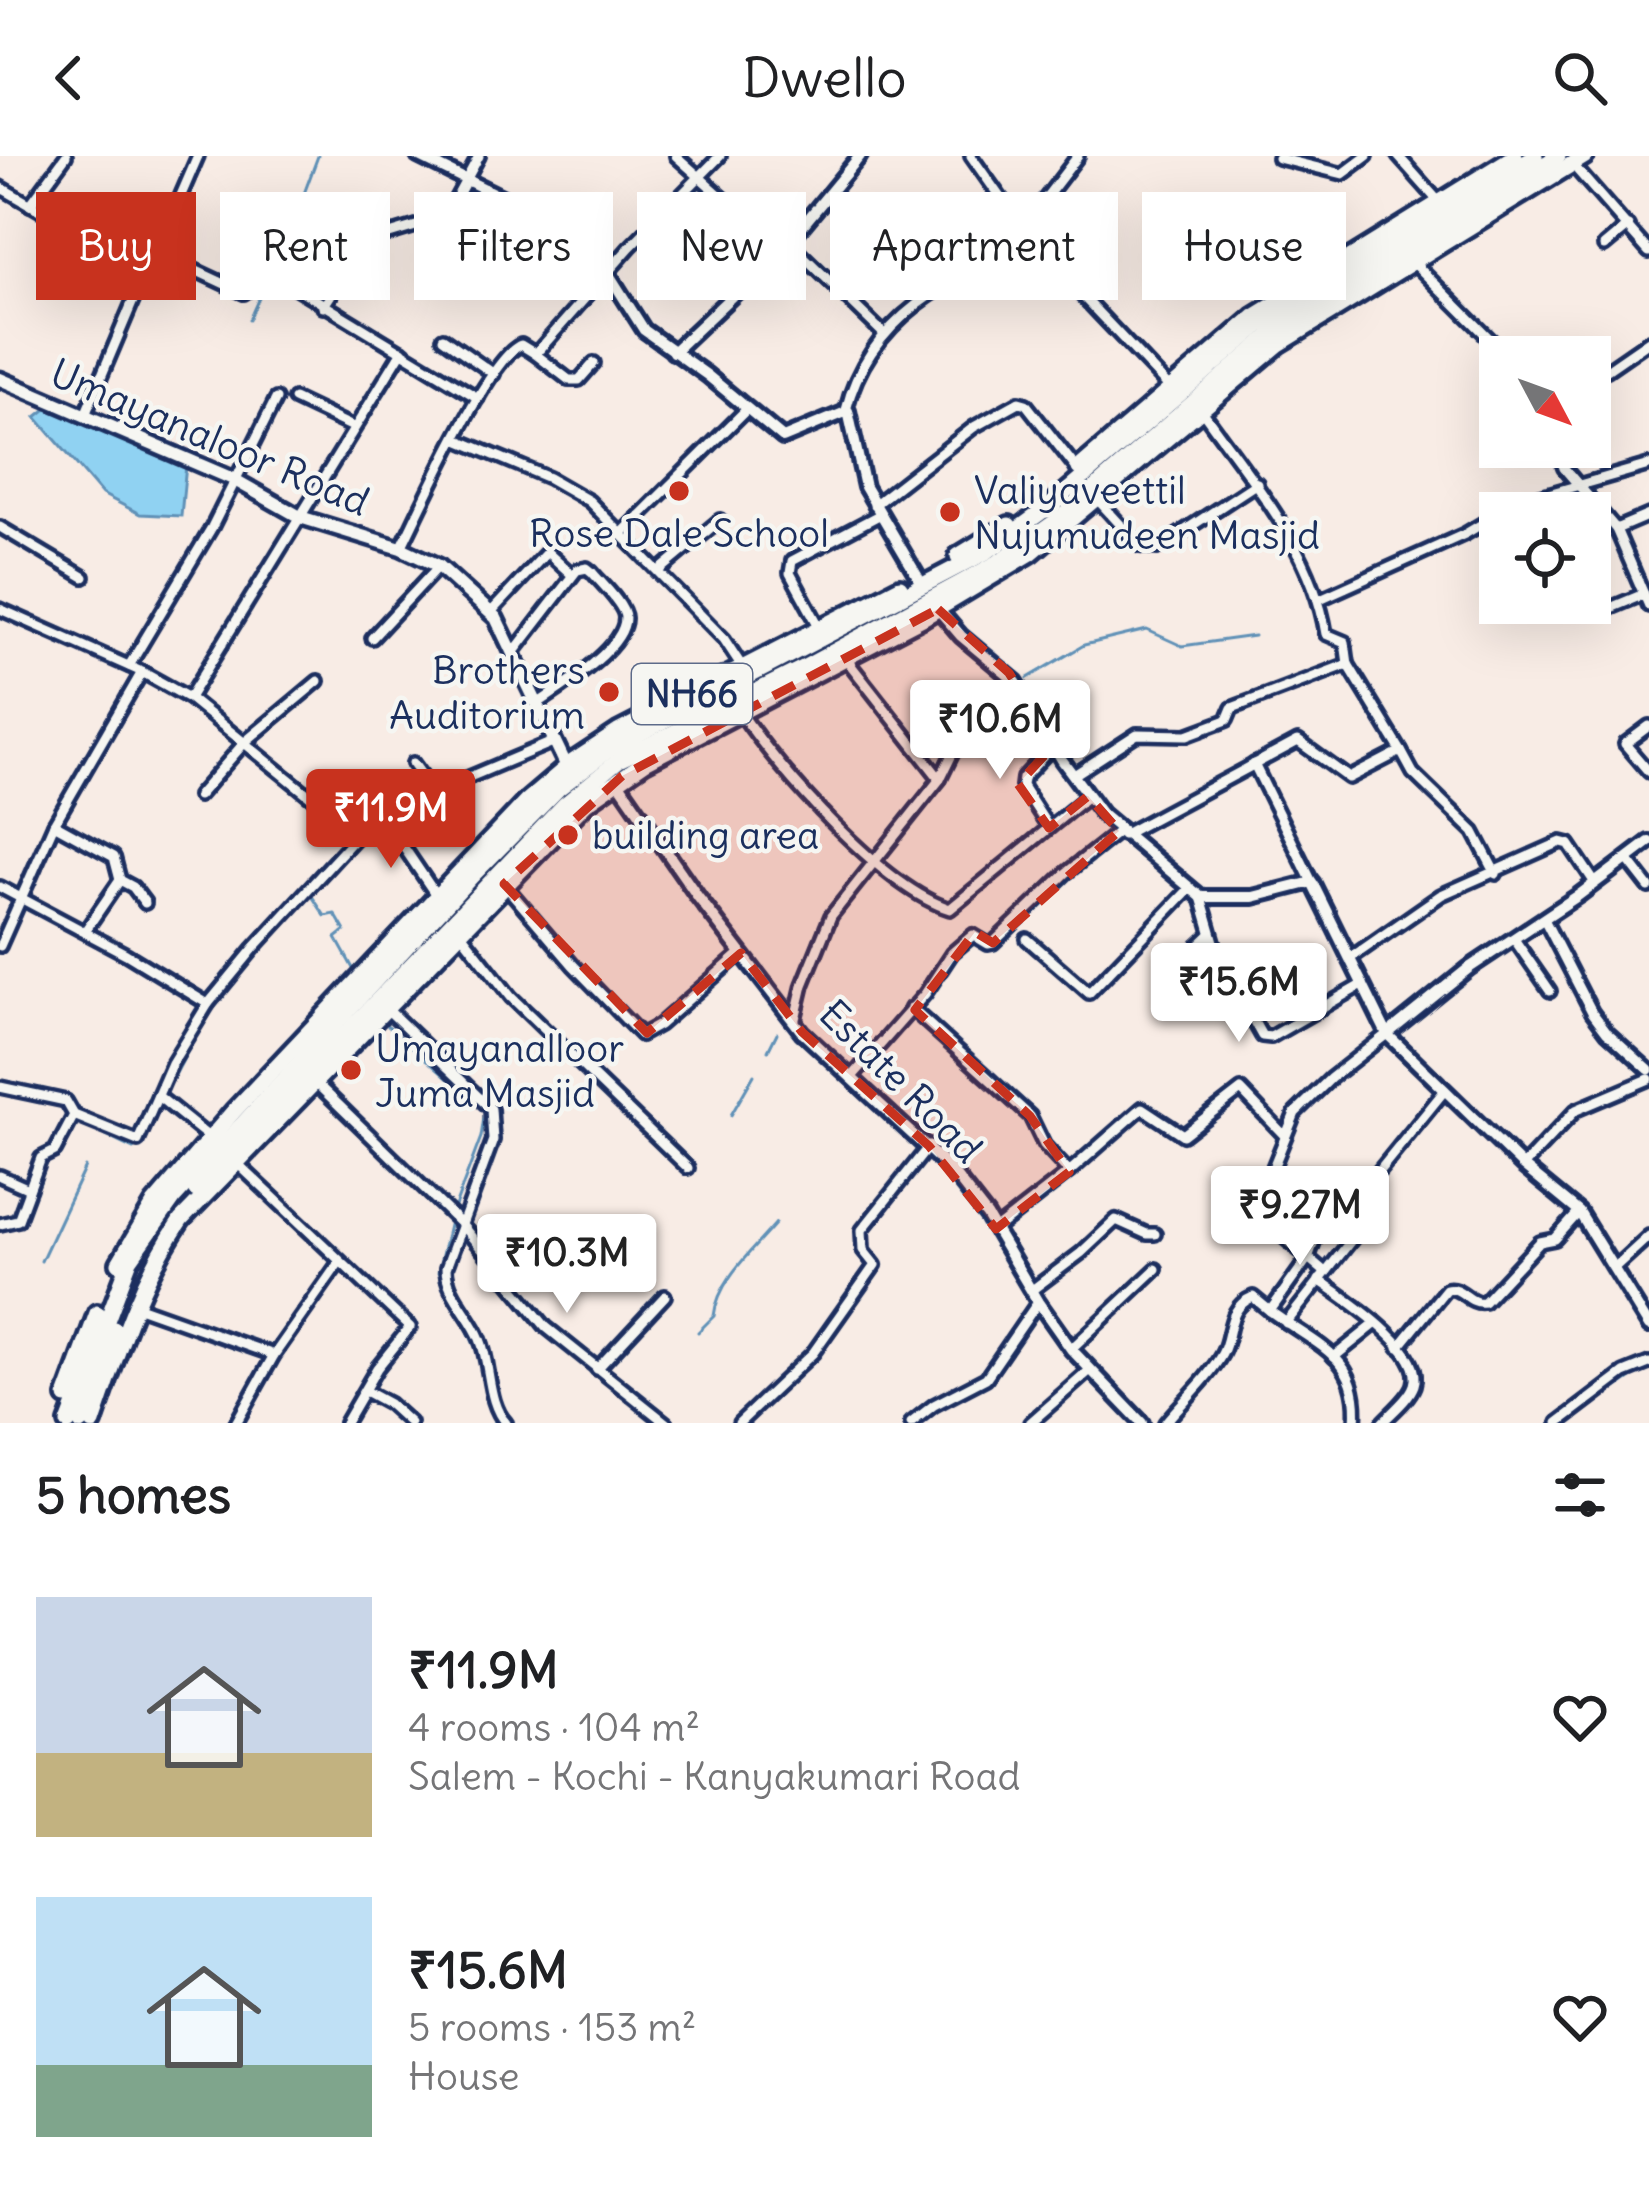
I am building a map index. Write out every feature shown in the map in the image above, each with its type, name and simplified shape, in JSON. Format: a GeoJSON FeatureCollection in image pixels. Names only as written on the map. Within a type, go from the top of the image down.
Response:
{"type":"FeatureCollection","features":[{"type":"Feature","properties":{"kind":"highway","name":"NH66"},"geometry":{"type":"LineString","coordinates":[[58,1423],[130,1239],[210,1138],[511,816],[567,767],[618,732],[967,552],[1031,511],[1254,316],[1515,156]]}},
{"type":"Feature","properties":{"kind":"highway"},"geometry":{"type":"LineString","coordinates":[[68,1423],[130,1260],[174,1198],[559,788],[610,748],[988,551],[1051,505],[1260,325],[1535,156]]}},
{"type":"Feature","properties":{"kind":"highway","name":"NH66"},"geometry":{"type":"LineString","coordinates":[[93,1423],[133,1305],[181,1220],[586,802],[617,779],[938,610],[1031,553],[1279,344],[1571,158]]}},
{"type":"Feature","properties":{"kind":"highway"},"geometry":{"type":"LineString","coordinates":[[80,1423],[142,1262],[181,1207],[565,804],[620,760],[998,563],[1063,516],[1272,334],[1571,158]]}},
{"type":"Feature","properties":{"kind":"main road","name":"Umayanaloor Road"},"geometry":{"type":"LineString","coordinates":[[0,379],[233,479],[301,517],[401,548],[439,566],[492,611],[567,767]]}},
{"type":"Feature","properties":{"kind":"street"},"geometry":{"type":"LineString","coordinates":[[31,205],[66,156]]}},
{"type":"Feature","properties":{"kind":"street"},"geometry":{"type":"LineString","coordinates":[[184,192],[198,156]]}},
{"type":"Feature","properties":{"kind":"street"},"geometry":{"type":"LineString","coordinates":[[323,307],[365,241],[441,221],[479,156]]}},
{"type":"Feature","properties":{"kind":"street"},"geometry":{"type":"LineString","coordinates":[[676,156],[718,192]]}},
{"type":"Feature","properties":{"kind":"street"},"geometry":{"type":"LineString","coordinates":[[613,268],[720,156]]}},
{"type":"Feature","properties":{"kind":"street"},"geometry":{"type":"LineString","coordinates":[[806,221],[857,161],[843,156]]}},
{"type":"Feature","properties":{"kind":"street"},"geometry":{"type":"LineString","coordinates":[[970,156],[996,192]]}},
{"type":"Feature","properties":{"kind":"street"},"geometry":{"type":"LineString","coordinates":[[1050,192],[1078,156]]}},
{"type":"Feature","properties":{"kind":"street"},"geometry":{"type":"LineString","coordinates":[[1278,158],[1343,174],[1367,156]]}},
{"type":"Feature","properties":{"kind":"street"},"geometry":{"type":"LineString","coordinates":[[1398,156],[1439,202]]}},
{"type":"Feature","properties":{"kind":"street"},"geometry":{"type":"LineString","coordinates":[[426,158],[495,192]]}},
{"type":"Feature","properties":{"kind":"street"},"geometry":{"type":"LineString","coordinates":[[1571,158],[1649,252]]}},
{"type":"Feature","properties":{"kind":"street"},"geometry":{"type":"LineString","coordinates":[[0,187],[36,208]]}},
{"type":"Feature","properties":{"kind":"street"},"geometry":{"type":"LineString","coordinates":[[1604,245],[1628,226]]}},
{"type":"Feature","properties":{"kind":"street"},"geometry":{"type":"LineString","coordinates":[[1411,260],[1487,336]]}},
{"type":"Feature","properties":{"kind":"street"},"geometry":{"type":"LineString","coordinates":[[806,265],[884,334]]}},
{"type":"Feature","properties":{"kind":"street"},"geometry":{"type":"LineString","coordinates":[[613,281],[644,330],[783,438],[846,410]]}},
{"type":"Feature","properties":{"kind":"street"},"geometry":{"type":"LineString","coordinates":[[85,415],[138,300]]}},
{"type":"Feature","properties":{"kind":"street"},"geometry":{"type":"LineString","coordinates":[[312,300],[478,398]]}},
{"type":"Feature","properties":{"kind":"street"},"geometry":{"type":"LineString","coordinates":[[534,352],[583,300]]}},
{"type":"Feature","properties":{"kind":"street"},"geometry":{"type":"LineString","coordinates":[[673,352],[728,300]]}},
{"type":"Feature","properties":{"kind":"street"},"geometry":{"type":"LineString","coordinates":[[919,577],[877,510],[856,458],[846,410],[852,386],[884,334],[925,300]]}},
{"type":"Feature","properties":{"kind":"street"},"geometry":{"type":"LineString","coordinates":[[1086,300],[1169,387]]}},
{"type":"Feature","properties":{"kind":"street"},"geometry":{"type":"LineString","coordinates":[[442,338],[494,374]]}},
{"type":"Feature","properties":{"kind":"street"},"geometry":{"type":"LineString","coordinates":[[1611,367],[1649,341]]}},
{"type":"Feature","properties":{"kind":"street"},"geometry":{"type":"LineString","coordinates":[[401,548],[478,398],[514,346],[534,352],[569,380],[579,380],[594,363]]}},
{"type":"Feature","properties":{"kind":"street"},"geometry":{"type":"LineString","coordinates":[[189,698],[402,351]]}},
{"type":"Feature","properties":{"kind":"street"},"geometry":{"type":"LineString","coordinates":[[129,666],[212,526],[276,399]]}},
{"type":"Feature","properties":{"kind":"street"},"geometry":{"type":"LineString","coordinates":[[294,399],[353,427]]}},
{"type":"Feature","properties":{"kind":"street"},"geometry":{"type":"LineString","coordinates":[[820,628],[790,573],[792,561],[877,510],[974,427],[1019,402],[1026,404],[1077,469]]}},
{"type":"Feature","properties":{"kind":"street"},"geometry":{"type":"LineString","coordinates":[[1201,409],[1258,483],[1320,599],[1326,634],[1345,642],[1348,664],[1413,773],[1474,832],[1496,874]]}},
{"type":"Feature","properties":{"kind":"street"},"geometry":{"type":"LineString","coordinates":[[623,532],[746,410]]}},
{"type":"Feature","properties":{"kind":"street"},"geometry":{"type":"LineString","coordinates":[[456,439],[549,478],[589,501],[724,639],[742,668]]}},
{"type":"Feature","properties":{"kind":"street"},"geometry":{"type":"LineString","coordinates":[[1320,599],[1465,534],[1517,503],[1649,465]]}},
{"type":"Feature","properties":{"kind":"street"},"geometry":{"type":"LineString","coordinates":[[1564,468],[1616,529],[1643,576],[1649,606]]}},
{"type":"Feature","properties":{"kind":"street"},"geometry":{"type":"LineString","coordinates":[[1097,499],[1140,546],[1159,548],[1258,483]]}},
{"type":"Feature","properties":{"kind":"street"},"geometry":{"type":"LineString","coordinates":[[1616,529],[1649,515]]}},
{"type":"Feature","properties":{"kind":"street"},"geometry":{"type":"LineString","coordinates":[[658,572],[720,520]]}},
{"type":"Feature","properties":{"kind":"street"},"geometry":{"type":"LineString","coordinates":[[0,527],[84,577]]}},
{"type":"Feature","properties":{"kind":"street"},"geometry":{"type":"LineString","coordinates":[[492,611],[547,552],[571,574]]}},
{"type":"Feature","properties":{"kind":"street"},"geometry":{"type":"LineString","coordinates":[[372,638],[439,566]]}},
{"type":"Feature","properties":{"kind":"street"},"geometry":{"type":"LineString","coordinates":[[513,652],[571,574],[582,568],[592,572],[624,612],[624,622],[610,646],[581,674],[537,704]]}},
{"type":"Feature","properties":{"kind":"street"},"geometry":{"type":"LineString","coordinates":[[1611,608],[1644,594]]}},
{"type":"Feature","properties":{"kind":"street"},"geometry":{"type":"LineString","coordinates":[[0,609],[189,698],[358,835]]}},
{"type":"Feature","properties":{"kind":"street"},"geometry":{"type":"LineString","coordinates":[[938,610],[1016,682],[1074,776],[1121,833],[1201,897],[1210,935],[1248,1018],[1262,1036],[1271,1037],[1363,984]]}},
{"type":"Feature","properties":{"kind":"street"},"geometry":{"type":"LineString","coordinates":[[846,659],[940,778]]}},
{"type":"Feature","properties":{"kind":"street"},"geometry":{"type":"LineString","coordinates":[[1074,776],[1137,734],[1187,735],[1227,719],[1232,708],[1348,664]]}},
{"type":"Feature","properties":{"kind":"street"},"geometry":{"type":"LineString","coordinates":[[0,946],[54,824],[142,672]]}},
{"type":"Feature","properties":{"kind":"street"},"geometry":{"type":"LineString","coordinates":[[198,796],[245,742],[318,681]]}},
{"type":"Feature","properties":{"kind":"street"},"geometry":{"type":"LineString","coordinates":[[795,1019],[803,985],[831,916],[940,778],[968,722],[1016,682]]}},
{"type":"Feature","properties":{"kind":"street"},"geometry":{"type":"LineString","coordinates":[[741,713],[826,815],[874,862],[910,891],[950,909],[1088,796]]}},
{"type":"Feature","properties":{"kind":"street"},"geometry":{"type":"LineString","coordinates":[[1649,726],[1624,744],[1649,772]]}},
{"type":"Feature","properties":{"kind":"street"},"geometry":{"type":"LineString","coordinates":[[0,1087],[66,1101],[74,1114],[134,1142],[141,1138],[172,1063],[208,1004],[358,835],[434,792],[555,741]]}},
{"type":"Feature","properties":{"kind":"street"},"geometry":{"type":"LineString","coordinates":[[851,1078],[952,953],[977,934],[993,943],[1066,872],[1121,833],[1298,741],[1349,778],[1401,751]]}},
{"type":"Feature","properties":{"kind":"street"},"geometry":{"type":"LineString","coordinates":[[1049,828],[1022,786],[1023,778],[1054,745]]}},
{"type":"Feature","properties":{"kind":"street"},"geometry":{"type":"LineString","coordinates":[[413,764],[434,792]]}},
{"type":"Feature","properties":{"kind":"street"},"geometry":{"type":"LineString","coordinates":[[1254,764],[1387,1034],[1522,1166],[1579,1212],[1649,1326]]}},
{"type":"Feature","properties":{"kind":"street","name":"Estate Road"},"geometry":{"type":"LineString","coordinates":[[617,779],[802,1032],[929,1146],[971,1193],[1071,1349],[1142,1423]]}},
{"type":"Feature","properties":{"kind":"street"},"geometry":{"type":"LineString","coordinates":[[386,821],[436,895]]}},
{"type":"Feature","properties":{"kind":"street"},"geometry":{"type":"LineString","coordinates":[[54,824],[114,857],[120,880],[146,903]]}},
{"type":"Feature","properties":{"kind":"street"},"geometry":{"type":"LineString","coordinates":[[1352,957],[1441,896],[1561,842],[1569,844],[1594,884]]}},
{"type":"Feature","properties":{"kind":"street"},"geometry":{"type":"LineString","coordinates":[[1382,1423],[1410,1393],[1416,1379],[1399,1347],[1384,1327],[1259,1216],[1284,1135],[1301,1105],[1469,968],[1649,842]]}},
{"type":"Feature","properties":{"kind":"street"},"geometry":{"type":"LineString","coordinates":[[1628,860],[1649,887]]}},
{"type":"Feature","properties":{"kind":"street"},"geometry":{"type":"LineString","coordinates":[[85,932],[120,880]]}},
{"type":"Feature","properties":{"kind":"street"},"geometry":{"type":"LineString","coordinates":[[1201,897],[1253,897],[1312,882]]}},
{"type":"Feature","properties":{"kind":"street"},"geometry":{"type":"LineString","coordinates":[[504,884],[573,965],[641,1034],[653,1030],[741,953]]}},
{"type":"Feature","properties":{"kind":"street"},"geometry":{"type":"LineString","coordinates":[[1027,939],[1089,993],[1190,888]]}},
{"type":"Feature","properties":{"kind":"street"},"geometry":{"type":"LineString","coordinates":[[1,890],[85,932],[208,1004]]}},
{"type":"Feature","properties":{"kind":"street"},"geometry":{"type":"LineString","coordinates":[[1522,1166],[1576,1110],[1649,1075],[1592,1012],[1544,919]]}},
{"type":"Feature","properties":{"kind":"street"},"geometry":{"type":"LineString","coordinates":[[459,931],[511,997],[688,1168]]}},
{"type":"Feature","properties":{"kind":"street"},"geometry":{"type":"LineString","coordinates":[[1169,974],[1210,935]]}},
{"type":"Feature","properties":{"kind":"street"},"geometry":{"type":"LineString","coordinates":[[1514,939],[1550,991]]}},
{"type":"Feature","properties":{"kind":"street"},"geometry":{"type":"LineString","coordinates":[[386,1008],[491,1109],[493,1140],[446,1268],[446,1280],[479,1336],[491,1372],[496,1412],[506,1423]]}},
{"type":"Feature","properties":{"kind":"street"},"geometry":{"type":"LineString","coordinates":[[911,1009],[1030,1116],[1044,1145],[1069,1172]]}},
{"type":"Feature","properties":{"kind":"street"},"geometry":{"type":"LineString","coordinates":[[315,1082],[461,1224],[546,1327],[664,1423]]}},
{"type":"Feature","properties":{"kind":"street"},"geometry":{"type":"LineString","coordinates":[[996,1229],[1137,1110],[1145,1109],[1183,1135],[1241,1090],[1284,1135]]}},
{"type":"Feature","properties":{"kind":"street"},"geometry":{"type":"LineString","coordinates":[[1270,1311],[1308,1258],[1318,1231],[1343,1212],[1445,1090]]}},
{"type":"Feature","properties":{"kind":"street"},"geometry":{"type":"LineString","coordinates":[[158,1096],[210,1138]]}},
{"type":"Feature","properties":{"kind":"street"},"geometry":{"type":"LineString","coordinates":[[0,1224],[18,1220],[41,1158],[55,1150],[74,1114]]}},
{"type":"Feature","properties":{"kind":"street"},"geometry":{"type":"LineString","coordinates":[[744,1421],[814,1353],[875,1265],[863,1250],[862,1230],[929,1146]]}},
{"type":"Feature","properties":{"kind":"street"},"geometry":{"type":"LineString","coordinates":[[237,1163],[410,1328],[345,1423]]}},
{"type":"Feature","properties":{"kind":"street"},"geometry":{"type":"LineString","coordinates":[[0,1176],[29,1189]]}},
{"type":"Feature","properties":{"kind":"street"},"geometry":{"type":"LineString","coordinates":[[1286,1323],[1357,1233],[1354,1222],[1343,1212]]}},
{"type":"Feature","properties":{"kind":"street"},"geometry":{"type":"LineString","coordinates":[[1399,1347],[1446,1289],[1455,1288],[1475,1302],[1484,1302],[1540,1242],[1556,1238],[1579,1212]]}},
{"type":"Feature","properties":{"kind":"street"},"geometry":{"type":"LineString","coordinates":[[1031,1290],[1115,1220],[1155,1234]]}},
{"type":"Feature","properties":{"kind":"street"},"geometry":{"type":"LineString","coordinates":[[1613,1268],[1649,1236]]}},
{"type":"Feature","properties":{"kind":"street"},"geometry":{"type":"LineString","coordinates":[[236,1423],[274,1355],[340,1261]]}},
{"type":"Feature","properties":{"kind":"street"},"geometry":{"type":"LineString","coordinates":[[1071,1349],[1156,1269]]}},
{"type":"Feature","properties":{"kind":"street"},"geometry":{"type":"LineString","coordinates":[[597,1370],[665,1296]]}},
{"type":"Feature","properties":{"kind":"street"},"geometry":{"type":"LineString","coordinates":[[1165,1423],[1222,1353],[1228,1326],[1247,1297],[1334,1357],[1355,1386],[1354,1423]]}},
{"type":"Feature","properties":{"kind":"street"},"geometry":{"type":"LineString","coordinates":[[911,1423],[934,1405],[986,1378],[1038,1302]]}},
{"type":"Feature","properties":{"kind":"street"},"geometry":{"type":"LineString","coordinates":[[133,1305],[274,1355]]}},
{"type":"Feature","properties":{"kind":"street"},"geometry":{"type":"LineString","coordinates":[[1334,1357],[1375,1324]]}},
{"type":"Feature","properties":{"kind":"street"},"geometry":{"type":"LineString","coordinates":[[1558,1423],[1624,1373],[1649,1363]]}},
{"type":"Feature","properties":{"kind":"street"},"geometry":{"type":"LineString","coordinates":[[1030,1423],[1089,1371]]}},
{"type":"Feature","properties":{"kind":"street"},"geometry":{"type":"LineString","coordinates":[[365,1391],[410,1423]]}},
{"type":"Feature","properties":{"kind":"highlighted area"},"geometry":{"type":"Polygon","coordinates":[[[938,609],[1009,673],[1054,745],[1018,784],[1049,828],[1088,796],[1119,831],[993,943],[975,932],[915,1010],[1030,1116],[1069,1172],[996,1229],[929,1146],[802,1032],[741,953],[647,1033],[504,884],[622,776],[938,609]]]}},
{"type":"Feature","properties":{"kind":"water"},"geometry":{"type":"Polygon","coordinates":[[[50,406],[186,465],[181,516],[140,514],[102,494],[36,417],[50,406]]]}},
{"type":"Feature","properties":{"kind":"waterway"},"geometry":{"type":"LineString","coordinates":[[305,192],[318,156]]}},
{"type":"Feature","properties":{"kind":"waterway"},"geometry":{"type":"LineString","coordinates":[[137,304],[139,300]]}},
{"type":"Feature","properties":{"kind":"waterway"},"geometry":{"type":"LineString","coordinates":[[249,320],[258,300]]}},
{"type":"Feature","properties":{"kind":"waterway"},"geometry":{"type":"LineString","coordinates":[[1028,678],[1084,645],[1147,630],[1182,646],[1254,636]]}},
{"type":"Feature","properties":{"kind":"waterway"},"geometry":{"type":"LineString","coordinates":[[946,777],[980,718]]}},
{"type":"Feature","properties":{"kind":"waterway"},"geometry":{"type":"LineString","coordinates":[[310,893],[325,916],[335,914],[345,931],[336,938],[355,972]]}},
{"type":"Feature","properties":{"kind":"waterway"},"geometry":{"type":"LineString","coordinates":[[832,924],[851,898]]}},
{"type":"Feature","properties":{"kind":"waterway"},"geometry":{"type":"LineString","coordinates":[[803,968],[813,950]]}},
{"type":"Feature","properties":{"kind":"waterway"},"geometry":{"type":"LineString","coordinates":[[165,1094],[209,1011],[253,956]]}},
{"type":"Feature","properties":{"kind":"waterway"},"geometry":{"type":"LineString","coordinates":[[388,1026],[485,1111],[481,1137],[454,1209]]}},
{"type":"Feature","properties":{"kind":"waterway"},"geometry":{"type":"LineString","coordinates":[[768,1051],[777,1033]]}},
{"type":"Feature","properties":{"kind":"waterway"},"geometry":{"type":"LineString","coordinates":[[731,1115],[754,1075]]}},
{"type":"Feature","properties":{"kind":"waterway"},"geometry":{"type":"LineString","coordinates":[[152,1120],[159,1105]]}},
{"type":"Feature","properties":{"kind":"waterway"},"geometry":{"type":"LineString","coordinates":[[106,1136],[133,1149],[139,1144]]}},
{"type":"Feature","properties":{"kind":"waterway"},"geometry":{"type":"LineString","coordinates":[[41,1261],[85,1167]]}},
{"type":"Feature","properties":{"kind":"waterway"},"geometry":{"type":"LineString","coordinates":[[446,1287],[438,1272],[450,1221]]}},
{"type":"Feature","properties":{"kind":"waterway"},"geometry":{"type":"LineString","coordinates":[[698,1332],[714,1316],[729,1278],[776,1223]]}},
{"type":"Feature","properties":{"kind":"waterway"},"geometry":{"type":"LineString","coordinates":[[459,1311],[482,1363]]}},
{"type":"Feature","properties":{"kind":"waterway"},"geometry":{"type":"LineString","coordinates":[[1567,1422],[1643,1370]]}},
{"type":"Feature","properties":{"kind":"waterway"},"geometry":{"type":"LineString","coordinates":[[492,1407],[495,1423]]}},
{"type":"Feature","properties":{"kind":"place","name":"Rose Dale School"},"geometry":{"type":"Point","coordinates":[679,491]}},
{"type":"Feature","properties":{"kind":"place","name":"Valiyaveettil Nujumudeen Masjid"},"geometry":{"type":"Point","coordinates":[950,512]}},
{"type":"Feature","properties":{"kind":"place","name":"Brothers Auditorium"},"geometry":{"type":"Point","coordinates":[609,692]}},
{"type":"Feature","properties":{"kind":"place","name":"building area"},"geometry":{"type":"Point","coordinates":[568,835]}},
{"type":"Feature","properties":{"kind":"place","name":"Umayanalloor Juma Masjid"},"geometry":{"type":"Point","coordinates":[351,1070]}}]}
